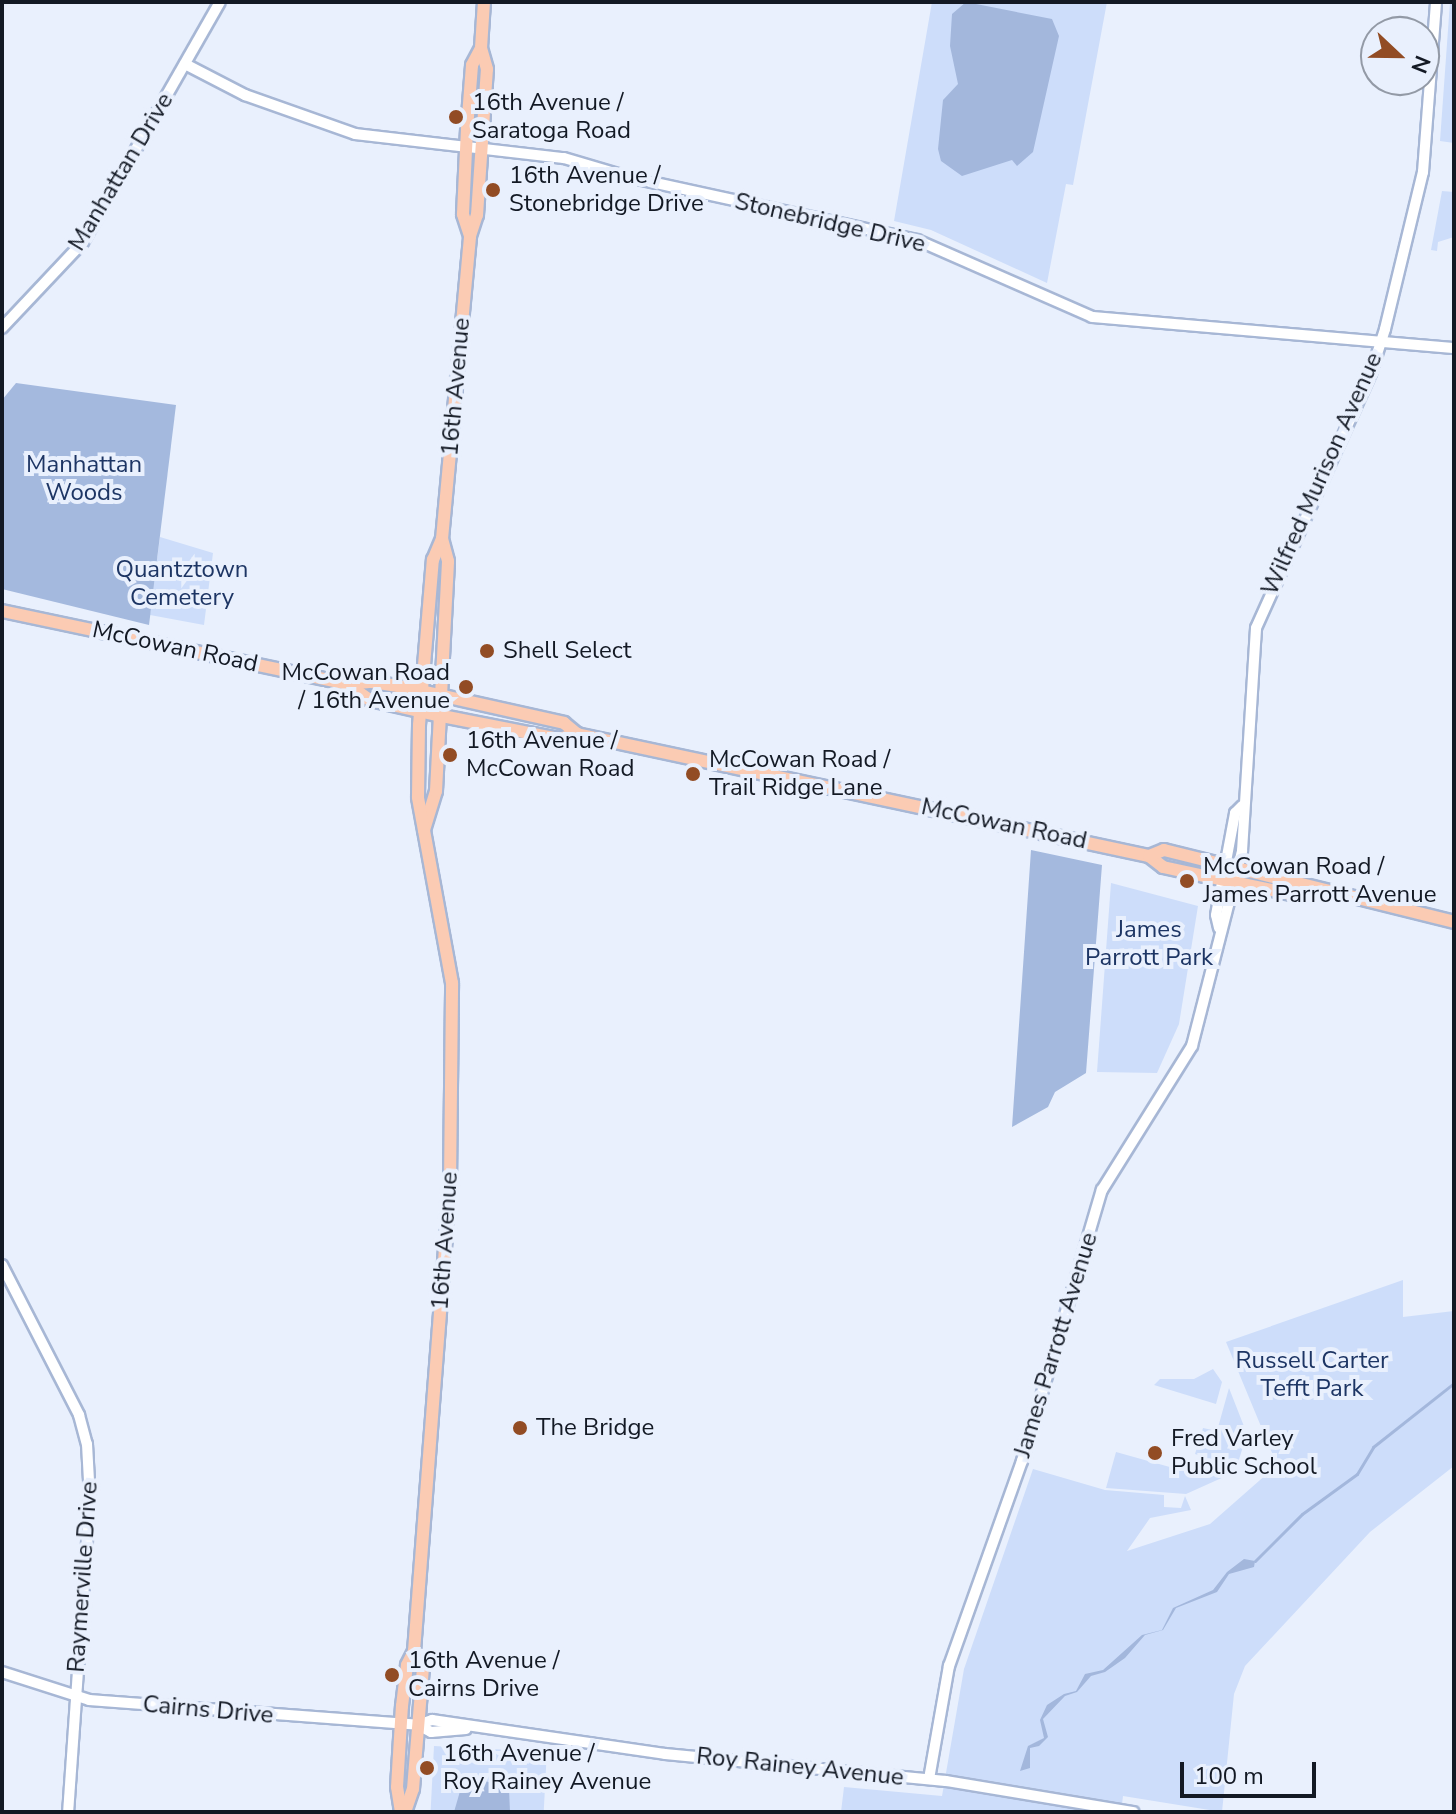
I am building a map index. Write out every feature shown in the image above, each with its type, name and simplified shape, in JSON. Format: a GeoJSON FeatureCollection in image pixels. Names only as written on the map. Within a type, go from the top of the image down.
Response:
{"type":"FeatureCollection","features":[{"type":"Feature","properties":{"kind":"main road","name":"16th Avenue"},"geometry":{"type":"LineString","coordinates":[[403,1812],[397,1787],[401,1723],[407,1665],[414,1651],[450,1183],[452,1021],[448,952],[418,797],[420,711],[433,560],[442,539],[470,236],[483,147],[487,69],[481,48],[484,2]]}},
{"type":"Feature","properties":{"kind":"main road","name":"16th Avenue"},"geometry":{"type":"LineString","coordinates":[[470,236],[463,214],[466,147],[472,65],[481,48]]}},
{"type":"Feature","properties":{"kind":"main road","name":"16th Avenue"},"geometry":{"type":"LineString","coordinates":[[423,833],[436,791],[438,695],[448,561],[442,539]]}},
{"type":"Feature","properties":{"kind":"main road","name":"McCowan Road"},"geometry":{"type":"LineString","coordinates":[[2,611],[347,684],[372,682],[421,691],[564,723],[577,734]]}},
{"type":"Feature","properties":{"kind":"main road","name":"McCowan Road"},"geometry":{"type":"LineString","coordinates":[[347,684],[370,700],[437,715],[559,739],[577,734],[1149,856],[1163,867],[1295,895],[1312,891],[1454,922]]}},
{"type":"Feature","properties":{"kind":"main road","name":"McCowan Road"},"geometry":{"type":"LineString","coordinates":[[1149,856],[1164,850],[1297,879],[1312,891]]}},
{"type":"Feature","properties":{"kind":"main road","name":"16th Avenue"},"geometry":{"type":"LineString","coordinates":[[403,1812],[418,1725],[423,1667],[414,1651]]}},
{"type":"Feature","properties":{"kind":"street","name":"Manhattan Drive"},"geometry":{"type":"LineString","coordinates":[[2,328],[83,242],[220,2]]}},
{"type":"Feature","properties":{"kind":"street","name":"Wilfred Murison Avenue"},"geometry":{"type":"LineString","coordinates":[[1230,881],[1247,815],[1242,806],[1259,618],[1381,341],[1421,184],[1436,2]]}},
{"type":"Feature","properties":{"kind":"street","name":"Stonebridge Drive"},"geometry":{"type":"LineString","coordinates":[[185,64],[245,95],[355,134],[580,161],[628,177],[917,240],[1100,319],[1454,348]]}},
{"type":"Feature","properties":{"kind":"street","name":"James Parrott Avenue"},"geometry":{"type":"LineString","coordinates":[[929,1779],[949,1666],[1022,1461],[1102,1190],[1184,1064],[1219,928],[1216,915],[1230,881]]}},
{"type":"Feature","properties":{"kind":"street","name":"Raymerville Drive"},"geometry":{"type":"LineString","coordinates":[[2,1265],[79,1415],[87,1444],[90,1499],[68,1812]]}},
{"type":"Feature","properties":{"kind":"street","name":"Cairns Drive"},"geometry":{"type":"LineString","coordinates":[[2,1672],[76,1696],[196,1710],[418,1725]]}},
{"type":"Feature","properties":{"kind":"street","name":"Roy Rainey Avenue"},"geometry":{"type":"LineString","coordinates":[[418,1725],[432,1720],[466,1729],[929,1779],[1133,1812]]}},
{"type":"Feature","properties":{"kind":"green space"},"geometry":{"type":"Polygon","coordinates":[[[932,2],[1107,2],[1073,185],[1066,184],[1047,283],[931,230],[894,221],[932,2]]]}},
{"type":"Feature","properties":{"kind":"green space"},"geometry":{"type":"Polygon","coordinates":[[[1450,2],[1454,2],[1454,143],[1440,141],[1450,2]]]}},
{"type":"Feature","properties":{"kind":"green space"},"geometry":{"type":"Polygon","coordinates":[[[1442,191],[1454,192],[1454,237],[1438,242],[1437,251],[1431,250],[1442,191]]]}},
{"type":"Feature","properties":{"kind":"green space","name":"Manhattan Woods"},"geometry":{"type":"Polygon","coordinates":[[[16,383],[176,405],[149,625],[2,589],[2,400],[16,383]]]}},
{"type":"Feature","properties":{"kind":"green space","name":"Quantztown Cemetery"},"geometry":{"type":"Polygon","coordinates":[[[160,537],[213,553],[204,625],[150,615],[160,537]]]}},
{"type":"Feature","properties":{"kind":"green space"},"geometry":{"type":"Polygon","coordinates":[[[1031,850],[1102,865],[1086,1073],[1055,1092],[1048,1107],[1012,1127],[1031,850]]]}},
{"type":"Feature","properties":{"kind":"green space","name":"James Parrott Park"},"geometry":{"type":"Polygon","coordinates":[[[1111,883],[1198,906],[1179,1024],[1157,1073],[1097,1072],[1111,883]]]}},
{"type":"Feature","properties":{"kind":"green space","name":"Russell Carter Tefft Park"},"geometry":{"type":"Polygon","coordinates":[[[1403,1280],[1403,1317],[1454,1311],[1454,1466],[1370,1532],[1245,1666],[1234,1694],[1222,1812],[1123,1796],[1121,1812],[841,1812],[844,1787],[942,1796],[964,1669],[1033,1469],[1105,1490],[1164,1495],[1164,1507],[1181,1508],[1185,1496],[1191,1510],[1150,1518],[1127,1551],[1210,1524],[1277,1465],[1226,1342],[1403,1280]]]}},
{"type":"Feature","properties":{"kind":"green space"},"geometry":{"type":"Polygon","coordinates":[[[1213,1369],[1222,1382],[1216,1404],[1154,1385],[1160,1379],[1194,1379],[1213,1369]]]}},
{"type":"Feature","properties":{"kind":"green space"},"geometry":{"type":"Polygon","coordinates":[[[1229,1388],[1247,1434],[1235,1472],[1186,1494],[1106,1488],[1116,1452],[1202,1476],[1207,1458],[1195,1454],[1203,1428],[1217,1431],[1229,1388]]]}},
{"type":"Feature","properties":{"kind":"green space"},"geometry":{"type":"Polygon","coordinates":[[[434,1746],[547,1752],[544,1812],[431,1812],[434,1746]]]}},
{"type":"Feature","properties":{"kind":"shaded area"},"geometry":{"type":"Polygon","coordinates":[[[966,2],[1052,19],[1059,36],[1033,152],[1017,166],[1012,160],[962,176],[941,161],[938,149],[943,100],[958,84],[950,46],[952,14],[966,2]]]}},
{"type":"Feature","properties":{"kind":"shaded area"},"geometry":{"type":"Polygon","coordinates":[[[1244,1559],[1255,1561],[1254,1567],[1229,1574],[1217,1592],[1176,1608],[1163,1630],[1145,1635],[1125,1658],[1105,1672],[1091,1676],[1077,1692],[1065,1696],[1043,1719],[1048,1737],[1039,1746],[1030,1748],[1030,1768],[1020,1771],[1028,1746],[1044,1738],[1040,1720],[1047,1705],[1064,1694],[1076,1691],[1085,1674],[1103,1670],[1142,1635],[1162,1630],[1173,1608],[1213,1590],[1227,1572],[1244,1559]]]}},
{"type":"Feature","properties":{"kind":"shaded area"},"geometry":{"type":"Polygon","coordinates":[[[465,1774],[509,1789],[510,1812],[454,1812],[465,1774]]]}},
{"type":"Feature","properties":{"kind":"waterway"},"geometry":{"type":"LineString","coordinates":[[1255,1561],[1302,1514],[1357,1474],[1373,1447],[1454,1383]]}},
{"type":"Feature","properties":{"kind":"place","name":"16th Avenue / Saratoga Road"},"geometry":{"type":"Point","coordinates":[456,117]}},
{"type":"Feature","properties":{"kind":"place","name":"16th Avenue / Stonebridge Drive"},"geometry":{"type":"Point","coordinates":[493,190]}},
{"type":"Feature","properties":{"kind":"place","name":"Shell Select"},"geometry":{"type":"Point","coordinates":[487,651]}},
{"type":"Feature","properties":{"kind":"place","name":"McCowan Road / 16th Avenue"},"geometry":{"type":"Point","coordinates":[466,687]}},
{"type":"Feature","properties":{"kind":"place","name":"16th Avenue / McCowan Road"},"geometry":{"type":"Point","coordinates":[450,755]}},
{"type":"Feature","properties":{"kind":"place","name":"McCowan Road / Trail Ridge Lane"},"geometry":{"type":"Point","coordinates":[693,774]}},
{"type":"Feature","properties":{"kind":"place","name":"McCowan Road / James Parrott Avenue"},"geometry":{"type":"Point","coordinates":[1187,881]}},
{"type":"Feature","properties":{"kind":"place","name":"The Bridge"},"geometry":{"type":"Point","coordinates":[520,1428]}},
{"type":"Feature","properties":{"kind":"place","name":"Fred Varley Public School"},"geometry":{"type":"Point","coordinates":[1155,1453]}},
{"type":"Feature","properties":{"kind":"place","name":"16th Avenue / Cairns Drive"},"geometry":{"type":"Point","coordinates":[392,1675]}},
{"type":"Feature","properties":{"kind":"place","name":"16th Avenue / Roy Rainey Avenue"},"geometry":{"type":"Point","coordinates":[427,1768]}}]}
